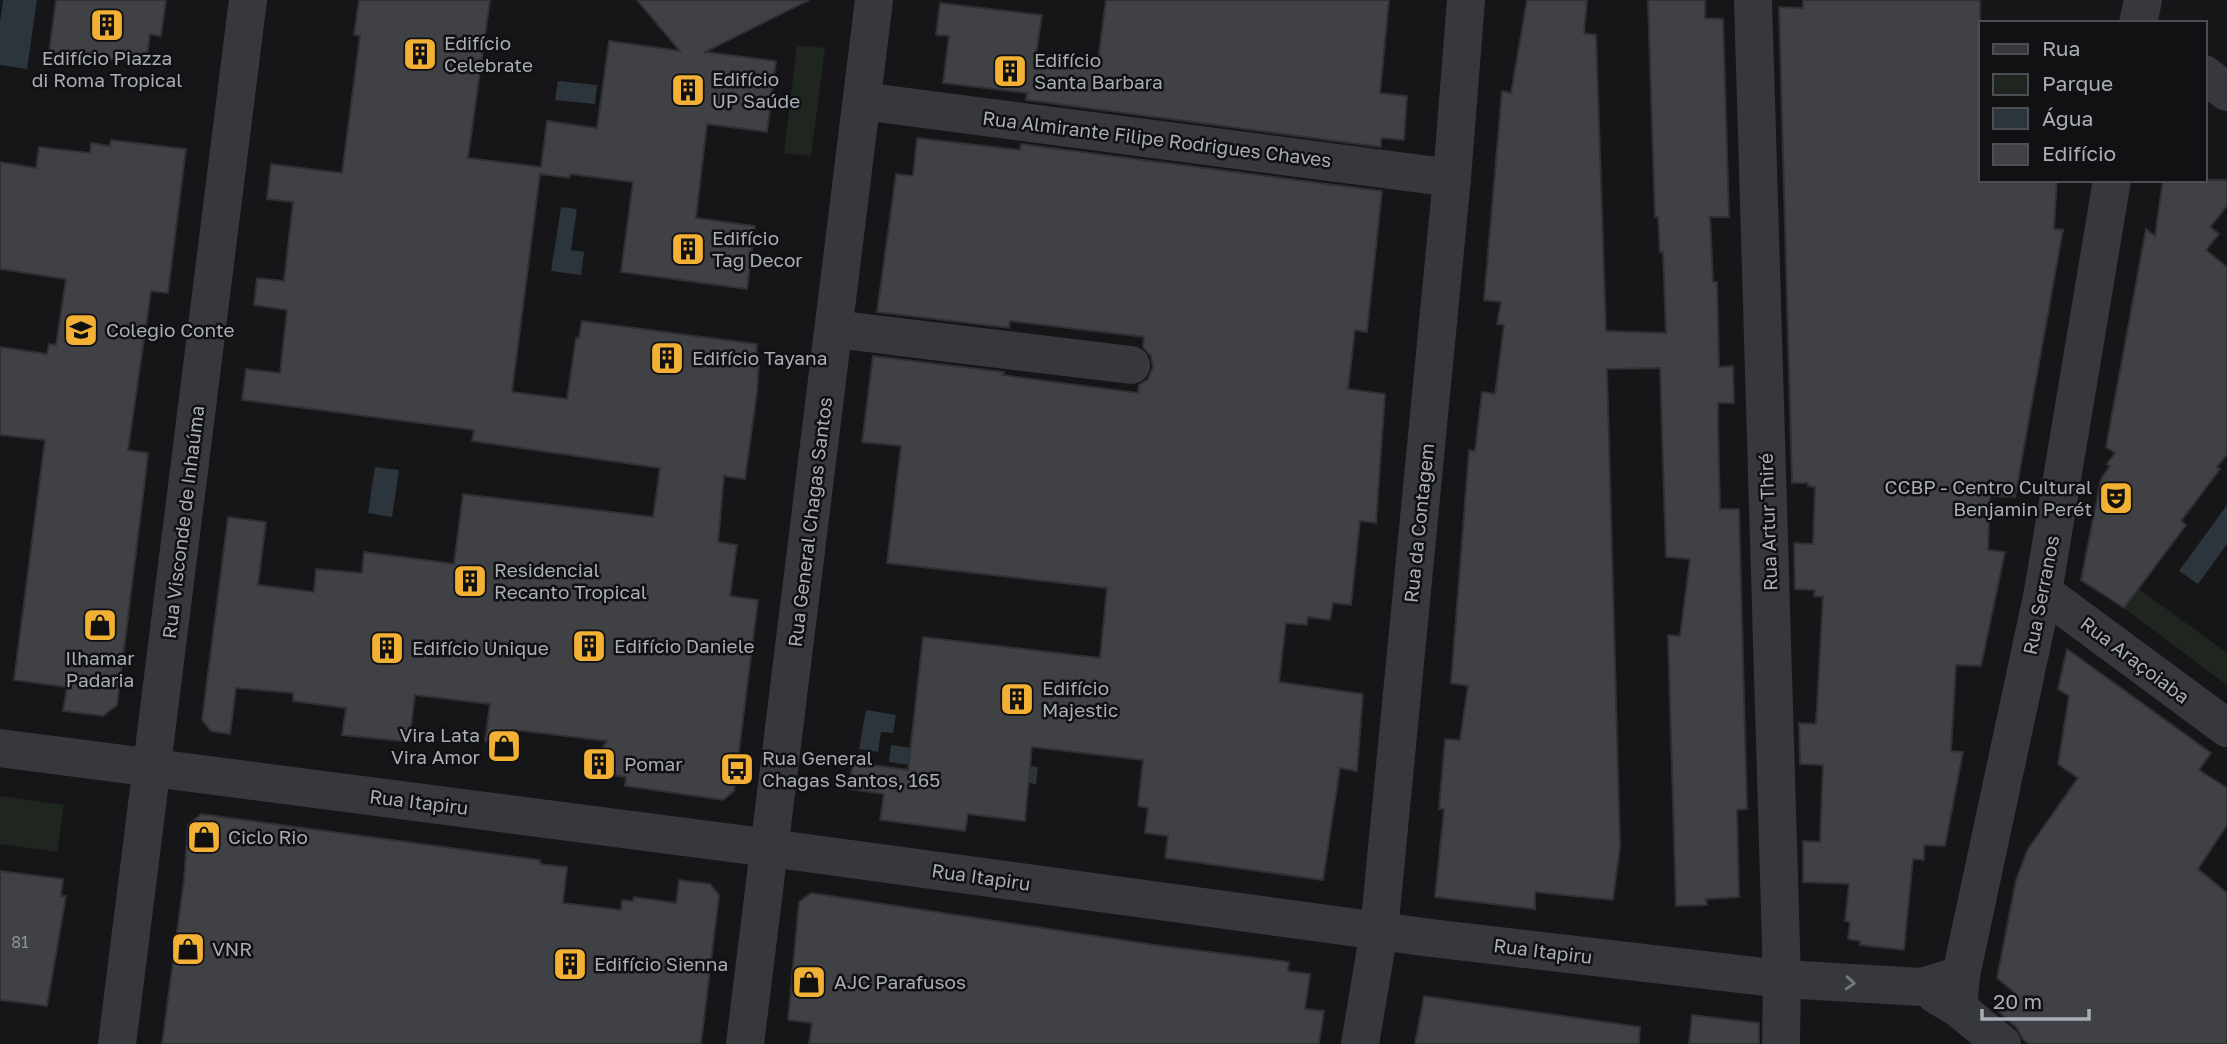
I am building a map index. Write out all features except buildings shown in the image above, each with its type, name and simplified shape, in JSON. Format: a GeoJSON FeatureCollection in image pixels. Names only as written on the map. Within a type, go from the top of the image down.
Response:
{"type":"FeatureCollection","features":[{"type":"Feature","properties":{"kind":"street","name":"Rua Visconde de Inhaúma"},"geometry":{"type":"LineString","coordinates":[[117,1044],[248,0]]}},
{"type":"Feature","properties":{"kind":"street","name":"Rua General Chagas Santos"},"geometry":{"type":"LineString","coordinates":[[745,1044],[874,0]]}},
{"type":"Feature","properties":{"kind":"street","name":"Rua da Contagem"},"geometry":{"type":"LineString","coordinates":[[1360,1044],[1379,931],[1452,178],[1466,0]]}},
{"type":"Feature","properties":{"kind":"street","name":"Rua Artur Thiré"},"geometry":{"type":"LineString","coordinates":[[1753,0],[1782,979],[1781,1044]]}},
{"type":"Feature","properties":{"kind":"street"},"geometry":{"type":"LineString","coordinates":[[2138,21],[2143,0]]}},
{"type":"Feature","properties":{"kind":"street"},"geometry":{"type":"LineString","coordinates":[[2206,76],[2227,92]]}},
{"type":"Feature","properties":{"kind":"street","name":"Rua Almirante Filipe Rodrigues Chaves"},"geometry":{"type":"LineString","coordinates":[[862,101],[1452,178]]}},
{"type":"Feature","properties":{"kind":"street","name":"Rua Serranos"},"geometry":{"type":"LineString","coordinates":[[1960,991],[2043,592],[2112,182]]}},
{"type":"Feature","properties":{"kind":"street"},"geometry":{"type":"LineString","coordinates":[[834,329],[1132,365]]}},
{"type":"Feature","properties":{"kind":"street","name":"Rua Araçoiaba"},"geometry":{"type":"LineString","coordinates":[[2043,592],[2227,728]]}},
{"type":"Feature","properties":{"kind":"street","name":"Rua Itapiru"},"geometry":{"type":"LineString","coordinates":[[0,748],[770,848],[1379,931],[1782,979],[1960,991]]}},
{"type":"Feature","properties":{"kind":"street"},"geometry":{"type":"LineString","coordinates":[[1960,991],[2002,1044]]}},
{"type":"Feature","properties":{"kind":"green space"},"geometry":{"type":"Polygon","coordinates":[[[797,45],[825,48],[811,156],[784,153],[797,45]]]}},
{"type":"Feature","properties":{"kind":"green space"},"geometry":{"type":"Polygon","coordinates":[[[2139,589],[2227,653],[2227,685],[2124,608],[2139,589]]]}},
{"type":"Feature","properties":{"kind":"green space"},"geometry":{"type":"Polygon","coordinates":[[[0,796],[64,805],[57,852],[0,844],[0,796]]]}},
{"type":"Feature","properties":{"kind":"water"},"geometry":{"type":"Polygon","coordinates":[[[3,0],[37,0],[27,69],[0,65],[3,0]]]}},
{"type":"Feature","properties":{"kind":"water"},"geometry":{"type":"Polygon","coordinates":[[[558,81],[597,85],[595,104],[555,100],[558,81]]]}},
{"type":"Feature","properties":{"kind":"water"},"geometry":{"type":"Polygon","coordinates":[[[561,207],[577,209],[571,250],[584,252],[581,275],[551,271],[561,207]]]}},
{"type":"Feature","properties":{"kind":"water"},"geometry":{"type":"Polygon","coordinates":[[[375,467],[399,470],[392,517],[368,513],[375,467]]]}},
{"type":"Feature","properties":{"kind":"water"},"geometry":{"type":"Polygon","coordinates":[[[2227,505],[2227,544],[2198,584],[2179,571],[2227,505]]]}},
{"type":"Feature","properties":{"kind":"water"},"geometry":{"type":"Polygon","coordinates":[[[866,710],[896,715],[893,733],[881,732],[878,752],[859,749],[866,710]]]}},
{"type":"Feature","properties":{"kind":"water"},"geometry":{"type":"Polygon","coordinates":[[[891,745],[1038,767],[1036,784],[889,762],[891,745]]]}},
{"type":"Feature","properties":{"kind":"place","name":"Edifício Piazza di Roma Tropical"},"geometry":{"type":"Point","coordinates":[107,25]}},
{"type":"Feature","properties":{"kind":"place","name":"Edifício Celebrate"},"geometry":{"type":"Point","coordinates":[420,54]}},
{"type":"Feature","properties":{"kind":"place","name":"Edifício Santa Barbara"},"geometry":{"type":"Point","coordinates":[1010,71]}},
{"type":"Feature","properties":{"kind":"place","name":"Edifício UP Saúde"},"geometry":{"type":"Point","coordinates":[688,90]}},
{"type":"Feature","properties":{"kind":"place","name":"Edifício Tag Decor"},"geometry":{"type":"Point","coordinates":[688,249]}},
{"type":"Feature","properties":{"kind":"place","name":"Colegio Conte"},"geometry":{"type":"Point","coordinates":[81,330]}},
{"type":"Feature","properties":{"kind":"place","name":"Edifício Tayana"},"geometry":{"type":"Point","coordinates":[667,358]}},
{"type":"Feature","properties":{"kind":"place","name":"CCBP - Centro Cultural Benjamin Perét"},"geometry":{"type":"Point","coordinates":[2116,498]}},
{"type":"Feature","properties":{"kind":"place","name":"Residencial Recanto Tropical"},"geometry":{"type":"Point","coordinates":[470,581]}},
{"type":"Feature","properties":{"kind":"place","name":"Ilhamar Padaria"},"geometry":{"type":"Point","coordinates":[100,625]}},
{"type":"Feature","properties":{"kind":"place","name":"Edifício Daniele"},"geometry":{"type":"Point","coordinates":[589,646]}},
{"type":"Feature","properties":{"kind":"place","name":"Edifício Unique"},"geometry":{"type":"Point","coordinates":[387,648]}},
{"type":"Feature","properties":{"kind":"place","name":"Edifício Majestic"},"geometry":{"type":"Point","coordinates":[1017,699]}},
{"type":"Feature","properties":{"kind":"place","name":"Vira Lata Vira Amor"},"geometry":{"type":"Point","coordinates":[504,746]}},
{"type":"Feature","properties":{"kind":"place","name":"Pomar"},"geometry":{"type":"Point","coordinates":[599,764]}},
{"type":"Feature","properties":{"kind":"place","name":"Rua General Chagas Santos, 165"},"geometry":{"type":"Point","coordinates":[737,769]}},
{"type":"Feature","properties":{"kind":"place","name":"Ciclo Rio"},"geometry":{"type":"Point","coordinates":[204,837]}},
{"type":"Feature","properties":{"kind":"place","name":"VNR"},"geometry":{"type":"Point","coordinates":[188,949]}},
{"type":"Feature","properties":{"kind":"place","name":"Edifício Sienna"},"geometry":{"type":"Point","coordinates":[570,964]}},
{"type":"Feature","properties":{"kind":"place","name":"AJC Parafusos"},"geometry":{"type":"Point","coordinates":[809,982]}}]}
